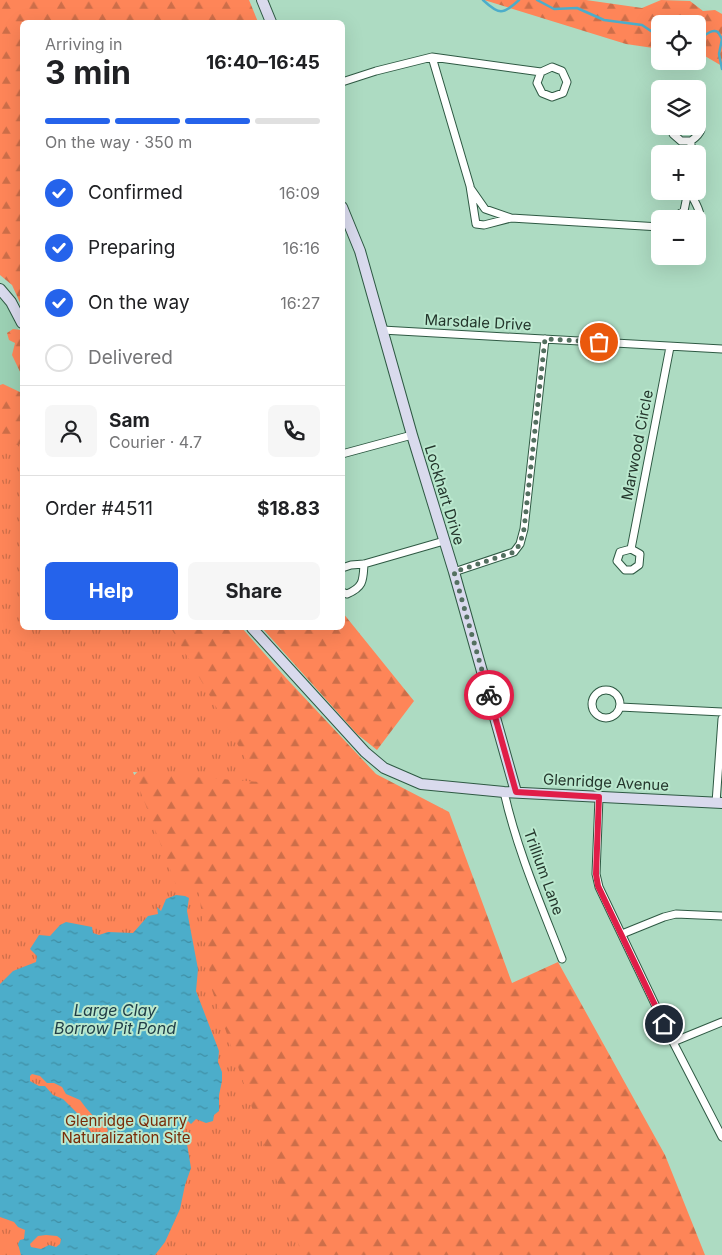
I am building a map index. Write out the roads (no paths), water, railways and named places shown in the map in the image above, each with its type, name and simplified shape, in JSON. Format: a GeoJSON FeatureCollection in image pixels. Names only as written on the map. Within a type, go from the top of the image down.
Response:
{"type":"FeatureCollection","features":[{"type":"Feature","properties":{"kind":"street"},"geometry":{"type":"LineString","coordinates":[[262,0],[270,20]]}},
{"type":"Feature","properties":{"kind":"street"},"geometry":{"type":"LineString","coordinates":[[432,57],[470,186],[476,224],[484,225],[511,218]]}},
{"type":"Feature","properties":{"kind":"street"},"geometry":{"type":"LineString","coordinates":[[345,81],[432,57],[541,72],[552,67],[562,71],[567,82],[563,93],[552,97],[542,93],[537,83],[541,72]]}},
{"type":"Feature","properties":{"kind":"street"},"geometry":{"type":"LineString","coordinates":[[674,135],[681,141],[691,141],[700,135]]}},
{"type":"Feature","properties":{"kind":"street"},"geometry":{"type":"LineString","coordinates":[[470,186],[485,209],[511,218],[651,226]]}},
{"type":"Feature","properties":{"kind":"street","name":"Lockhart Drive"},"geometry":{"type":"LineString","coordinates":[[345,214],[360,251],[516,792]]}},
{"type":"Feature","properties":{"kind":"street"},"geometry":{"type":"LineString","coordinates":[[0,289],[11,302],[20,319]]}},
{"type":"Feature","properties":{"kind":"street","name":"Marsdale Drive"},"geometry":{"type":"LineString","coordinates":[[382,330],[722,350]]}},
{"type":"Feature","properties":{"kind":"street"},"geometry":{"type":"LineString","coordinates":[[454,572],[514,552],[520,544],[524,529],[545,339]]}},
{"type":"Feature","properties":{"kind":"street","name":"Marwood Circle"},"geometry":{"type":"LineString","coordinates":[[631,549],[670,347]]}},
{"type":"Feature","properties":{"kind":"street"},"geometry":{"type":"LineString","coordinates":[[345,453],[412,435]]}},
{"type":"Feature","properties":{"kind":"street"},"geometry":{"type":"LineString","coordinates":[[345,567],[351,564],[364,564],[444,542]]}},
{"type":"Feature","properties":{"kind":"street"},"geometry":{"type":"LineString","coordinates":[[345,593],[357,590],[362,581],[364,564]]}},
{"type":"Feature","properties":{"kind":"street","name":"Glenridge Avenue"},"geometry":{"type":"LineString","coordinates":[[254,630],[365,752],[384,768],[421,784],[504,792],[719,803]]}},
{"type":"Feature","properties":{"kind":"street"},"geometry":{"type":"LineString","coordinates":[[610,689],[619,696],[620,707],[614,716],[602,718],[594,711],[592,700],[598,691],[610,689]]}},
{"type":"Feature","properties":{"kind":"street"},"geometry":{"type":"LineString","coordinates":[[620,707],[722,712]]}},
{"type":"Feature","properties":{"kind":"street"},"geometry":{"type":"LineString","coordinates":[[719,803],[722,719]]}},
{"type":"Feature","properties":{"kind":"street","name":"Trillium Lane"},"geometry":{"type":"LineString","coordinates":[[504,792],[510,817],[532,882],[562,959]]}},
{"type":"Feature","properties":{"kind":"street"},"geometry":{"type":"LineString","coordinates":[[599,797],[596,874],[598,886],[673,1042],[722,1138]]}},
{"type":"Feature","properties":{"kind":"street"},"geometry":{"type":"LineString","coordinates":[[622,934],[664,916],[676,914],[722,916]]}},
{"type":"Feature","properties":{"kind":"street"},"geometry":{"type":"LineString","coordinates":[[673,1042],[722,1022]]}},
{"type":"Feature","properties":{"kind":"water","name":"Large Clay Borrow Pit Pond"},"geometry":{"type":"Polygon","coordinates":[[[176,895],[189,898],[187,911],[198,969],[196,991],[219,1051],[218,1062],[222,1072],[219,1111],[214,1115],[213,1121],[206,1123],[196,1119],[191,1124],[188,1121],[181,1127],[186,1138],[191,1168],[180,1209],[165,1242],[155,1255],[21,1255],[18,1244],[20,1240],[24,1239],[25,1230],[18,1227],[14,1222],[0,1217],[0,984],[13,971],[36,962],[37,956],[30,949],[39,935],[50,936],[60,925],[66,922],[92,927],[93,933],[99,935],[108,932],[133,933],[148,916],[158,914],[157,907],[161,911],[166,899],[176,895]],[[32,1074],[30,1081],[39,1086],[45,1086],[53,1095],[63,1099],[80,1116],[95,1138],[102,1138],[108,1131],[105,1122],[96,1119],[80,1100],[66,1094],[62,1087],[54,1083],[47,1083],[40,1076],[32,1074]],[[38,1236],[30,1244],[31,1247],[41,1249],[49,1245],[56,1247],[60,1244],[61,1239],[57,1236],[38,1236]]]}},
{"type":"Feature","properties":{"kind":"waterway"},"geometry":{"type":"LineString","coordinates":[[483,0],[497,11],[505,11],[519,0]]}},
{"type":"Feature","properties":{"kind":"waterway"},"geometry":{"type":"LineString","coordinates":[[537,0],[554,9],[577,8],[604,20],[642,25],[651,31]]}},
{"type":"Feature","properties":{"kind":"waterway"},"geometry":{"type":"LineString","coordinates":[[706,34],[715,31],[718,32],[722,39],[719,54],[722,69]]}},
{"type":"Feature","properties":{"kind":"park label","name":"Glenridge Quarry Naturalization Site"},"geometry":{"type":"Point","coordinates":[126,1128]}}]}
